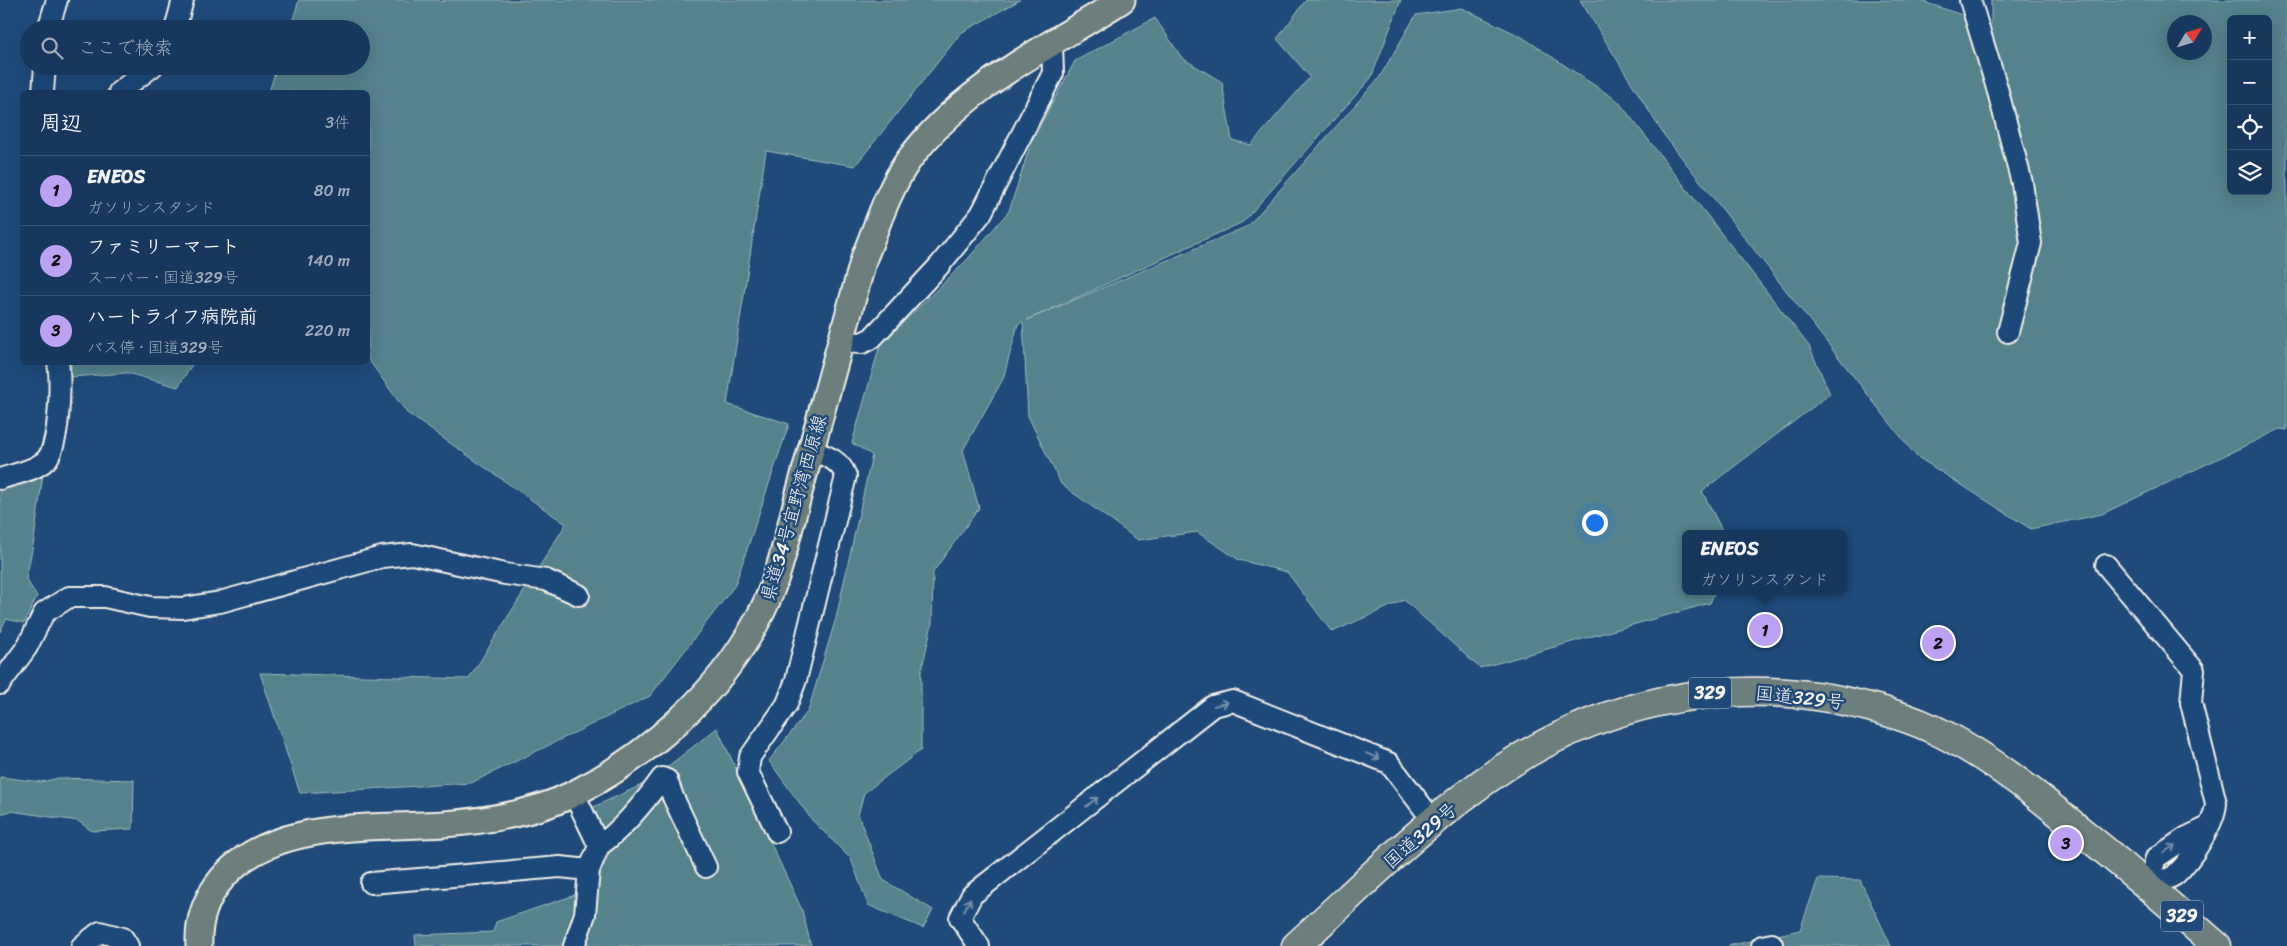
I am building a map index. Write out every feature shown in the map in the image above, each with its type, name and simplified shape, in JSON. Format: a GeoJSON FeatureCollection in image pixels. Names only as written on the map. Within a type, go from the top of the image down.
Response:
{"type":"FeatureCollection","features":[{"type":"Feature","properties":{"kind":"highway","name":"国道329号"},"geometry":{"type":"LineString","coordinates":[[1296,946],[1434,822],[1501,770],[1546,742],[1595,720],[1631,708],[1667,698],[1715,692],[1779,692],[1870,706],[1906,717],[1946,735],[2022,783],[2147,886],[2209,944]]}},
{"type":"Feature","properties":{"kind":"main road","name":"県道34号宜野湾西原線"},"geometry":{"type":"LineString","coordinates":[[199,946],[204,908],[222,878],[253,853],[275,842],[348,828],[446,824],[499,816],[542,806],[574,794],[624,764],[660,736],[690,709],[739,651],[772,593],[864,258],[884,208],[908,162],[936,128],[960,105],[992,80],[1122,0]]}},
{"type":"Feature","properties":{"kind":"street"},"geometry":{"type":"LineString","coordinates":[[51,20],[57,0]]}},
{"type":"Feature","properties":{"kind":"street"},"geometry":{"type":"LineString","coordinates":[[177,20],[183,0]]}},
{"type":"Feature","properties":{"kind":"street"},"geometry":{"type":"LineString","coordinates":[[1970,0],[1997,88],[2022,183],[2031,243],[2008,332]]}},
{"type":"Feature","properties":{"kind":"street"},"geometry":{"type":"LineString","coordinates":[[840,342],[862,343],[872,338],[939,266],[981,214],[1053,73],[1052,44]]}},
{"type":"Feature","properties":{"kind":"street"},"geometry":{"type":"LineString","coordinates":[[44,90],[45,75]]}},
{"type":"Feature","properties":{"kind":"street"},"geometry":{"type":"LineString","coordinates":[[121,90],[141,75]]}},
{"type":"Feature","properties":{"kind":"street"},"geometry":{"type":"LineString","coordinates":[[0,479],[39,466],[48,458],[54,440],[61,385],[58,365]]}},
{"type":"Feature","properties":{"kind":"street"},"geometry":{"type":"LineString","coordinates":[[777,832],[748,772],[750,757],[786,704],[796,680],[846,476],[843,467],[836,461],[811,450]]}},
{"type":"Feature","properties":{"kind":"street"},"geometry":{"type":"LineString","coordinates":[[0,684],[26,647],[44,612],[69,597],[105,596],[150,607],[183,608],[220,602],[382,557],[412,554],[505,574],[546,580],[579,595]]}},
{"type":"Feature","properties":{"kind":"street"},"geometry":{"type":"LineString","coordinates":[[2106,564],[2194,670],[2191,703],[2216,803],[2214,816],[2208,827],[2187,837],[2156,858],[2147,886]]}},
{"type":"Feature","properties":{"kind":"street"},"geometry":{"type":"LineString","coordinates":[[979,946],[960,918],[972,895],[1213,706],[1233,701],[1389,763],[1434,822]]}},
{"type":"Feature","properties":{"kind":"street"},"geometry":{"type":"LineString","coordinates":[[574,946],[585,914],[589,870],[599,846],[612,836],[634,813],[662,778],[667,780],[706,867]]}},
{"type":"Feature","properties":{"kind":"street"},"geometry":{"type":"LineString","coordinates":[[574,794],[599,846]]}},
{"type":"Feature","properties":{"kind":"street"},"geometry":{"type":"LineString","coordinates":[[371,883],[560,868],[589,870]]}},
{"type":"Feature","properties":{"kind":"street"},"geometry":{"type":"LineString","coordinates":[[82,946],[100,932],[123,938],[128,946]]}},
{"type":"Feature","properties":{"kind":"green space"},"geometry":{"type":"Polygon","coordinates":[[[299,0],[436,0],[443,2],[443,0],[1020,0],[961,33],[855,166],[766,151],[727,404],[789,424],[735,585],[650,696],[471,783],[300,793],[260,673],[469,679],[566,524],[407,413],[370,362],[370,90],[270,90],[274,75],[370,75],[370,20],[293,20],[299,0]]]}},
{"type":"Feature","properties":{"kind":"green space"},"geometry":{"type":"Polygon","coordinates":[[[1306,0],[1401,0],[1371,78],[1243,222],[1027,320],[1248,226],[1379,78],[1416,15],[1462,8],[1522,37],[1618,101],[1809,346],[1830,394],[1702,491],[1722,530],[1682,530],[1682,595],[1713,595],[1710,603],[1480,668],[1404,600],[1332,632],[1287,572],[1239,560],[1197,532],[1138,540],[1061,484],[1028,416],[1023,322],[1018,324],[1003,379],[963,450],[979,508],[933,572],[932,624],[921,672],[921,750],[864,793],[858,815],[883,880],[933,910],[923,928],[868,905],[851,859],[812,820],[769,761],[808,711],[836,618],[872,455],[852,443],[880,345],[966,261],[1009,211],[1031,143],[1075,61],[1155,18],[1182,58],[1222,82],[1232,140],[1251,145],[1310,77],[1277,39],[1306,0]]]}},
{"type":"Feature","properties":{"kind":"green space"},"geometry":{"type":"Polygon","coordinates":[[[1580,0],[1918,0],[1991,25],[1991,0],[2287,0],[2287,430],[2280,429],[2102,514],[2031,529],[1916,456],[1664,135],[1580,0]]]}},
{"type":"Feature","properties":{"kind":"green space"},"geometry":{"type":"Polygon","coordinates":[[[71,365],[192,365],[178,387],[127,373],[71,377],[71,365]]]}},
{"type":"Feature","properties":{"kind":"green space"},"geometry":{"type":"Polygon","coordinates":[[[43,474],[34,540],[26,579],[37,596],[24,623],[6,619],[0,632],[0,489],[43,474]]]}},
{"type":"Feature","properties":{"kind":"green space"},"geometry":{"type":"Polygon","coordinates":[[[717,728],[802,910],[811,946],[416,946],[415,935],[493,932],[496,922],[578,894],[591,850],[587,810],[648,782],[717,728]]]}},
{"type":"Feature","properties":{"kind":"green space"},"geometry":{"type":"Polygon","coordinates":[[[0,777],[41,782],[59,778],[134,780],[133,829],[92,831],[78,821],[11,811],[0,814],[0,777]]]}},
{"type":"Feature","properties":{"kind":"green space"},"geometry":{"type":"Polygon","coordinates":[[[1818,879],[1860,880],[1891,946],[1728,946],[1800,930],[1818,879]]]}},
{"type":"Feature","properties":{"kind":"place","name":"ENEOS"},"geometry":{"type":"Point","coordinates":[1765,630]}},
{"type":"Feature","properties":{"kind":"place","name":"ファミリーマート"},"geometry":{"type":"Point","coordinates":[1938,643]}},
{"type":"Feature","properties":{"kind":"place","name":"ハートライフ病院前"},"geometry":{"type":"Point","coordinates":[2066,843]}}]}
